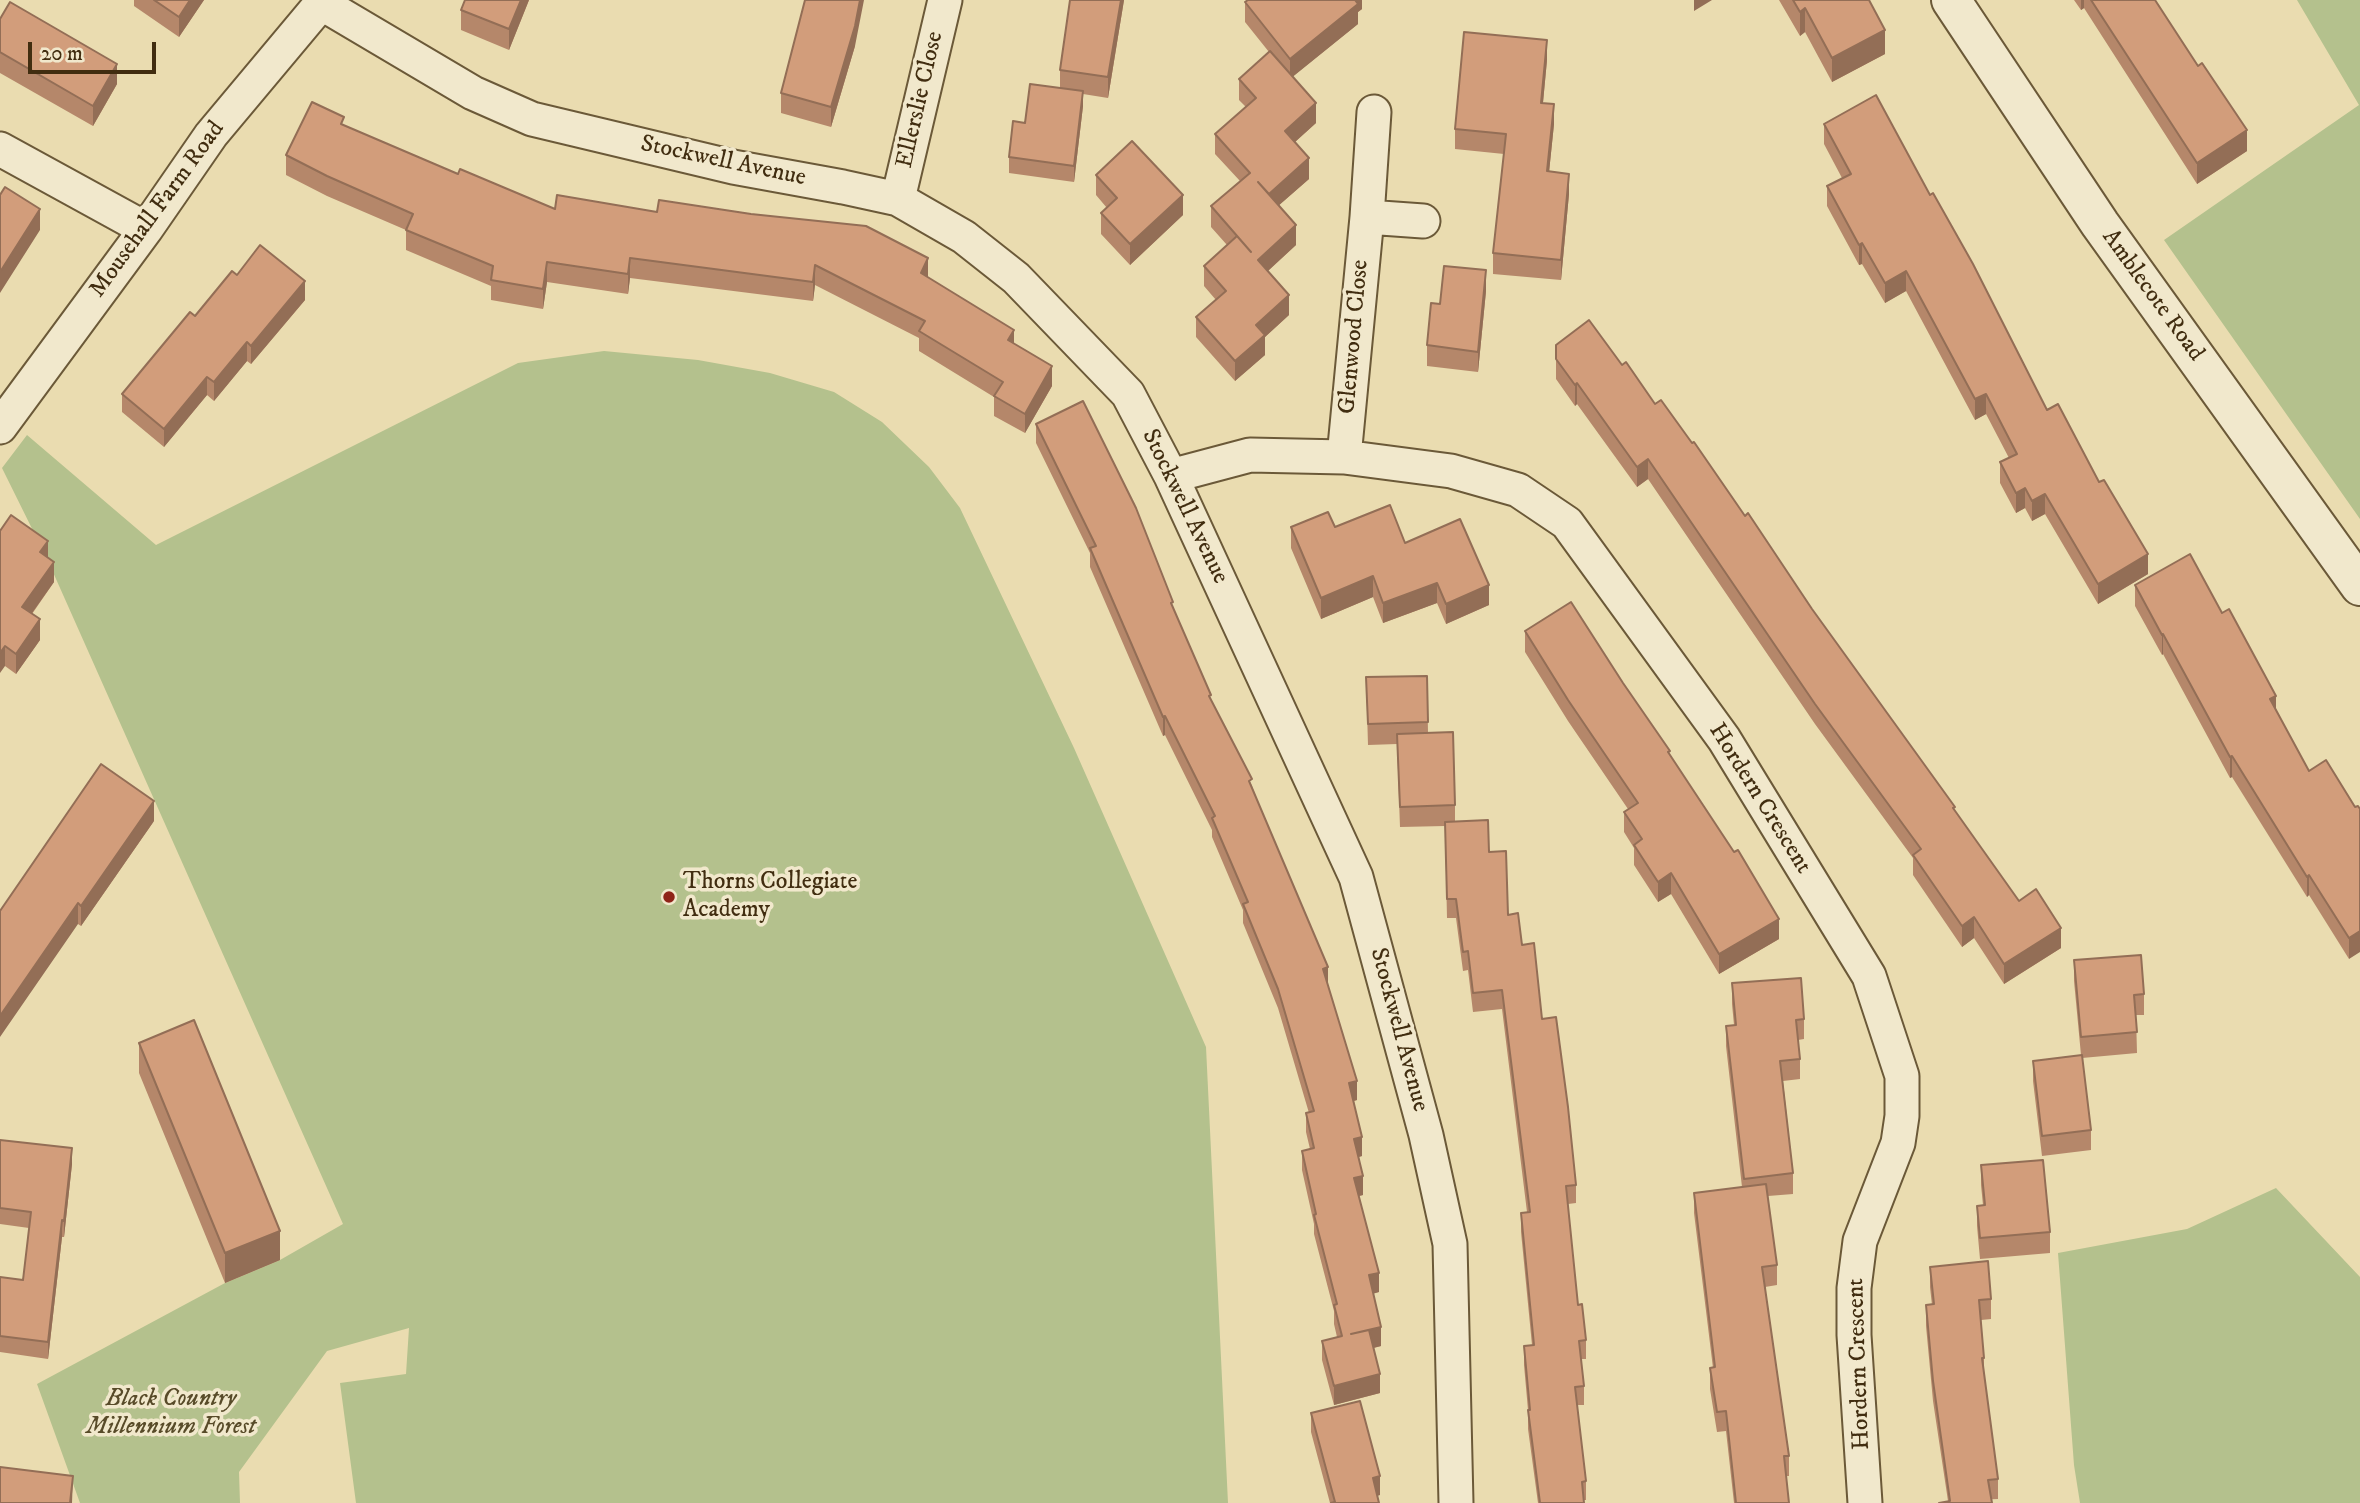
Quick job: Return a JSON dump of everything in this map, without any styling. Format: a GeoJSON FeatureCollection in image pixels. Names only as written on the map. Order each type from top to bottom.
{"type":"FeatureCollection","features":[{"type":"Feature","properties":{"kind":"street","name":"Ellerslie Close"},"geometry":{"type":"LineString","coordinates":[[898,200],[945,0]]}},
{"type":"Feature","properties":{"kind":"street","name":"Amblecote Road"},"geometry":{"type":"LineString","coordinates":[[1951,0],[2100,224],[2360,586]]}},
{"type":"Feature","properties":{"kind":"street","name":"Stockwell Avenue"},"geometry":{"type":"LineString","coordinates":[[322,2],[473,93],[532,119],[733,167],[898,200],[964,237],[1016,278],[1128,394],[1171,476],[1356,877],[1426,1135],[1450,1244],[1456,1503]]}},
{"type":"Feature","properties":{"kind":"street","name":"Mousehall Farm Road"},"geometry":{"type":"LineString","coordinates":[[0,427],[146,229],[211,135],[322,2]]}},
{"type":"Feature","properties":{"kind":"street","name":"Glenwood Close"},"geometry":{"type":"LineString","coordinates":[[1344,457],[1367,218],[1374,112]]}},
{"type":"Feature","properties":{"kind":"street"},"geometry":{"type":"LineString","coordinates":[[0,149],[146,229]]}},
{"type":"Feature","properties":{"kind":"street"},"geometry":{"type":"LineString","coordinates":[[1367,218],[1423,221]]}},
{"type":"Feature","properties":{"kind":"street","name":"Hordern Crescent"},"geometry":{"type":"LineString","coordinates":[[1171,476],[1250,455],[1344,457],[1451,471],[1518,490],[1566,523],[1724,739],[1868,976],[1902,1076],[1902,1116],[1898,1143],[1860,1241],[1854,1288],[1854,1335],[1865,1503]]}},
{"type":"Feature","properties":{"kind":"green space"},"geometry":{"type":"Polygon","coordinates":[[[2297,0],[2360,0],[2360,519],[2164,240],[2359,105],[2297,0]]]}},
{"type":"Feature","properties":{"kind":"green space","name":"Thorns Collegiate Academy"},"geometry":{"type":"Polygon","coordinates":[[[604,351],[698,360],[770,373],[834,392],[882,422],[929,467],[960,508],[1074,748],[1206,1047],[1228,1503],[356,1503],[340,1383],[406,1374],[409,1328],[327,1351],[239,1472],[240,1503],[80,1503],[37,1384],[225,1283],[280,1260],[343,1224],[48,561],[2,468],[27,435],[156,545],[518,363],[604,351]]]}},
{"type":"Feature","properties":{"kind":"green space"},"geometry":{"type":"Polygon","coordinates":[[[2276,1188],[2360,1277],[2360,1503],[2080,1503],[2074,1465],[2058,1253],[2187,1229],[2276,1188]]]}},
{"type":"Feature","properties":{"kind":"building"},"geometry":{"type":"Polygon","coordinates":[[[154,0],[190,0],[179,17],[154,0]]]}},
{"type":"Feature","properties":{"kind":"building"},"geometry":{"type":"Polygon","coordinates":[[[465,0],[521,0],[509,29],[461,10],[465,0]]]}},
{"type":"Feature","properties":{"kind":"building"},"geometry":{"type":"Polygon","coordinates":[[[805,0],[860,0],[831,107],[781,93],[805,0]]]}},
{"type":"Feature","properties":{"kind":"building"},"geometry":{"type":"Polygon","coordinates":[[[1070,0],[1121,0],[1108,77],[1060,70],[1070,0]]]}},
{"type":"Feature","properties":{"kind":"building"},"geometry":{"type":"Polygon","coordinates":[[[1355,0],[1358,4],[1290,59],[1245,2],[1355,0]]]}},
{"type":"Feature","properties":{"kind":"building"},"geometry":{"type":"Polygon","coordinates":[[[1793,0],[1869,0],[1885,30],[1832,58],[1805,8],[1800,12],[1793,0]]]}},
{"type":"Feature","properties":{"kind":"building"},"geometry":{"type":"Polygon","coordinates":[[[2091,0],[2155,0],[2198,66],[2202,63],[2247,130],[2197,163],[2091,0]]]}},
{"type":"Feature","properties":{"kind":"building"},"geometry":{"type":"Polygon","coordinates":[[[10,2],[117,64],[93,106],[0,52],[0,19],[10,2]]]}},
{"type":"Feature","properties":{"kind":"building"},"geometry":{"type":"Polygon","coordinates":[[[1464,32],[1547,40],[1541,103],[1554,104],[1547,171],[1569,174],[1561,260],[1493,253],[1506,134],[1455,129],[1464,32]]]}},
{"type":"Feature","properties":{"kind":"building"},"geometry":{"type":"Polygon","coordinates":[[[1270,51],[1316,103],[1285,131],[1309,158],[1269,194],[1258,182],[1296,225],[1258,260],[1289,295],[1256,325],[1265,335],[1235,361],[1196,317],[1226,291],[1204,266],[1237,236],[1251,252],[1211,206],[1250,173],[1215,134],[1256,98],[1239,79],[1270,51]]]}},
{"type":"Feature","properties":{"kind":"building"},"geometry":{"type":"Polygon","coordinates":[[[1030,84],[1083,91],[1074,166],[1009,157],[1013,121],[1025,123],[1030,84]]]}},
{"type":"Feature","properties":{"kind":"building"},"geometry":{"type":"Polygon","coordinates":[[[1876,95],[1930,195],[1933,193],[1973,264],[2047,410],[2058,404],[2099,482],[2104,480],[2148,554],[2098,584],[2045,494],[2032,501],[2025,488],[2016,493],[2000,462],[2017,454],[1986,394],[1975,399],[1906,271],[1885,283],[1862,243],[1859,245],[1827,186],[1851,174],[1824,124],[1876,95]]]}},
{"type":"Feature","properties":{"kind":"building"},"geometry":{"type":"Polygon","coordinates":[[[312,102],[344,117],[341,124],[458,174],[460,169],[555,209],[557,195],[657,212],[659,200],[751,214],[866,226],[928,258],[921,273],[1014,330],[1008,340],[1052,366],[1025,414],[994,396],[1003,382],[919,331],[925,321],[815,265],[813,282],[630,258],[628,274],[547,262],[543,289],[491,280],[493,266],[406,230],[413,214],[286,155],[312,102]]]}},
{"type":"Feature","properties":{"kind":"building"},"geometry":{"type":"Polygon","coordinates":[[[1132,141],[1183,195],[1130,244],[1101,213],[1117,198],[1096,175],[1132,141]]]}},
{"type":"Feature","properties":{"kind":"building"},"geometry":{"type":"Polygon","coordinates":[[[5,187],[40,209],[0,272],[0,195],[5,187]]]}},
{"type":"Feature","properties":{"kind":"building"},"geometry":{"type":"Polygon","coordinates":[[[260,245],[305,281],[251,346],[247,342],[214,382],[207,377],[164,429],[122,394],[190,312],[195,316],[232,271],[237,275],[260,245]]]}},
{"type":"Feature","properties":{"kind":"building"},"geometry":{"type":"Polygon","coordinates":[[[1444,266],[1486,270],[1478,352],[1427,345],[1431,303],[1440,304],[1444,266]]]}},
{"type":"Feature","properties":{"kind":"building"},"geometry":{"type":"Polygon","coordinates":[[[1589,320],[1622,365],[1626,362],[1655,404],[1661,400],[1745,516],[1748,513],[1812,609],[1955,807],[1953,808],[2019,901],[2036,889],[2061,928],[2004,964],[1974,917],[1962,926],[1913,855],[1921,849],[1815,704],[1648,459],[1637,467],[1577,383],[1575,385],[1556,359],[1556,345],[1589,320]]]}},
{"type":"Feature","properties":{"kind":"building"},"geometry":{"type":"Polygon","coordinates":[[[1083,401],[1136,508],[1173,602],[1171,603],[1211,695],[1209,696],[1252,779],[1249,781],[1328,967],[1323,969],[1357,1081],[1349,1083],[1362,1137],[1354,1139],[1363,1176],[1354,1178],[1379,1273],[1369,1275],[1381,1327],[1351,1334],[1369,1330],[1380,1374],[1334,1386],[1322,1341],[1342,1336],[1302,1151],[1314,1148],[1306,1113],[1314,1111],[1278,989],[1243,904],[1248,902],[1212,818],[1215,816],[1165,716],[1163,717],[1090,548],[1096,546],[1036,424],[1083,401]]]}},
{"type":"Feature","properties":{"kind":"building"},"geometry":{"type":"Polygon","coordinates":[[[1390,505],[1405,543],[1460,519],[1489,585],[1446,604],[1437,583],[1383,603],[1373,576],[1321,598],[1291,527],[1328,512],[1335,527],[1390,505]]]}},
{"type":"Feature","properties":{"kind":"building"},"geometry":{"type":"Polygon","coordinates":[[[11,515],[48,541],[40,552],[54,562],[22,607],[40,619],[16,654],[5,646],[0,653],[0,531],[11,515]]]}},
{"type":"Feature","properties":{"kind":"building"},"geometry":{"type":"Polygon","coordinates":[[[2190,554],[2222,613],[2229,609],[2276,696],[2270,699],[2309,771],[2326,760],[2355,807],[2360,809],[2360,931],[2349,938],[2309,875],[2307,877],[2232,756],[2230,757],[2135,585],[2190,554]]]}},
{"type":"Feature","properties":{"kind":"building"},"geometry":{"type":"Polygon","coordinates":[[[1571,602],[1734,852],[1738,850],[1779,919],[1719,954],[1671,873],[1658,882],[1634,845],[1642,839],[1624,812],[1638,803],[1525,631],[1571,602]]]}},
{"type":"Feature","properties":{"kind":"building"},"geometry":{"type":"Polygon","coordinates":[[[1427,676],[1428,722],[1368,724],[1366,677],[1427,676]]]}},
{"type":"Feature","properties":{"kind":"building"},"geometry":{"type":"Polygon","coordinates":[[[1453,732],[1455,805],[1400,807],[1397,734],[1453,732]]]}},
{"type":"Feature","properties":{"kind":"building"},"geometry":{"type":"Polygon","coordinates":[[[101,764],[154,801],[81,906],[78,903],[0,1016],[0,911],[101,764]]]}},
{"type":"Feature","properties":{"kind":"building"},"geometry":{"type":"Polygon","coordinates":[[[1488,820],[1489,852],[1506,851],[1508,915],[1518,913],[1522,945],[1534,943],[1542,1019],[1556,1017],[1576,1185],[1566,1186],[1578,1305],[1582,1304],[1586,1340],[1579,1341],[1584,1386],[1575,1387],[1586,1481],[1582,1482],[1584,1503],[1540,1503],[1528,1410],[1524,1346],[1534,1345],[1521,1213],[1530,1212],[1502,990],[1473,993],[1468,951],[1463,952],[1456,899],[1447,899],[1445,822],[1488,820]]]}},
{"type":"Feature","properties":{"kind":"building"},"geometry":{"type":"Polygon","coordinates":[[[2141,955],[2144,994],[2134,995],[2137,1032],[2081,1037],[2074,960],[2141,955]]]}},
{"type":"Feature","properties":{"kind":"building"},"geometry":{"type":"Polygon","coordinates":[[[1801,978],[1804,1019],[1796,1020],[1800,1059],[1780,1061],[1793,1173],[1744,1179],[1726,1026],[1736,1025],[1732,983],[1801,978]]]}},
{"type":"Feature","properties":{"kind":"building"},"geometry":{"type":"Polygon","coordinates":[[[194,1020],[280,1231],[225,1253],[139,1043],[194,1020]]]}},
{"type":"Feature","properties":{"kind":"building"},"geometry":{"type":"Polygon","coordinates":[[[2082,1055],[2091,1130],[2042,1136],[2033,1061],[2082,1055]]]}},
{"type":"Feature","properties":{"kind":"building"},"geometry":{"type":"Polygon","coordinates":[[[0,1140],[72,1148],[48,1342],[0,1336],[0,1277],[23,1280],[31,1212],[0,1208],[0,1140]]]}},
{"type":"Feature","properties":{"kind":"building"},"geometry":{"type":"Polygon","coordinates":[[[2043,1160],[2050,1232],[1980,1238],[1977,1206],[1985,1205],[1981,1165],[2043,1160]]]}},
{"type":"Feature","properties":{"kind":"building"},"geometry":{"type":"Polygon","coordinates":[[[1766,1184],[1777,1265],[1762,1267],[1789,1456],[1784,1456],[1789,1503],[1736,1503],[1726,1411],[1717,1412],[1710,1368],[1715,1367],[1694,1193],[1766,1184]]]}},
{"type":"Feature","properties":{"kind":"building"},"geometry":{"type":"Polygon","coordinates":[[[1988,1261],[1991,1299],[1979,1300],[1982,1358],[1998,1479],[1988,1480],[1992,1503],[1939,1503],[1950,1501],[1933,1381],[1926,1305],[1934,1304],[1930,1267],[1988,1261]]]}},
{"type":"Feature","properties":{"kind":"building"},"geometry":{"type":"Polygon","coordinates":[[[1360,1401],[1380,1476],[1373,1478],[1379,1503],[1331,1503],[1335,1502],[1311,1413],[1360,1401]]]}},
{"type":"Feature","properties":{"kind":"building"},"geometry":{"type":"Polygon","coordinates":[[[0,1467],[73,1476],[70,1503],[0,1503],[0,1467]]]}},
{"type":"Feature","properties":{"kind":"place","name":"Thorns Collegiate Academy"},"geometry":{"type":"Point","coordinates":[669,897]}},
{"type":"Feature","properties":{"kind":"park label","name":"Black Country Millennium Forest"},"geometry":{"type":"Point","coordinates":[171,1414]}}]}
